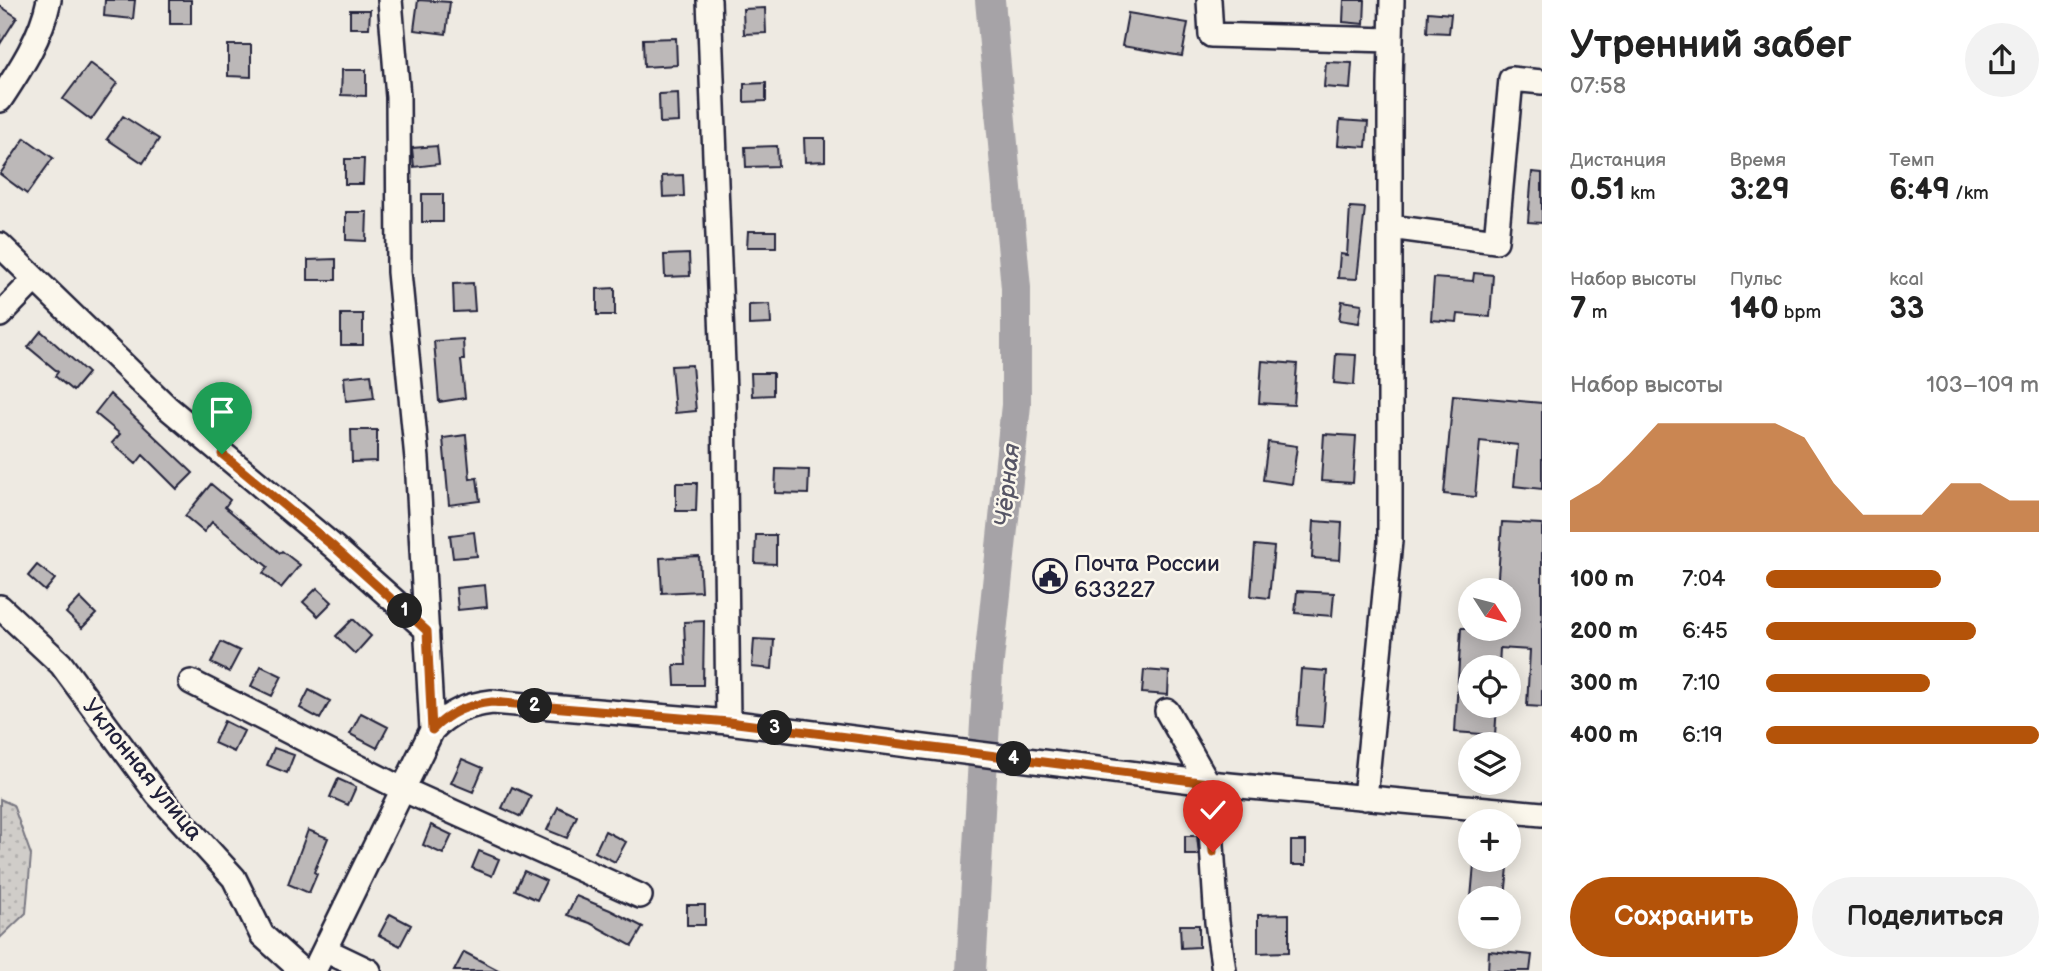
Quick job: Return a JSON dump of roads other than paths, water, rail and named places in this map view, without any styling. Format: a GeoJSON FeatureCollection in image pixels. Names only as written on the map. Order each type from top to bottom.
{"type":"FeatureCollection","features":[{"type":"Feature","properties":{"kind":"street"},"geometry":{"type":"LineString","coordinates":[[0,100],[29,55],[46,15],[49,0]]}},
{"type":"Feature","properties":{"kind":"street"},"geometry":{"type":"LineString","coordinates":[[390,0],[398,97],[399,272],[417,459],[432,730]]}},
{"type":"Feature","properties":{"kind":"street"},"geometry":{"type":"LineString","coordinates":[[709,0],[724,392],[729,722]]}},
{"type":"Feature","properties":{"kind":"street"},"geometry":{"type":"LineString","coordinates":[[1209,0],[1211,34],[1391,40]]}},
{"type":"Feature","properties":{"kind":"street"},"geometry":{"type":"LineString","coordinates":[[1365,798],[1390,541],[1392,0]]}},
{"type":"Feature","properties":{"kind":"street"},"geometry":{"type":"LineString","coordinates":[[1390,227],[1496,241],[1511,79],[1542,82]]}},
{"type":"Feature","properties":{"kind":"street"},"geometry":{"type":"LineString","coordinates":[[0,245],[167,407],[334,547],[427,631]]}},
{"type":"Feature","properties":{"kind":"street"},"geometry":{"type":"LineString","coordinates":[[0,315],[35,279]]}},
{"type":"Feature","properties":{"kind":"street","name":"Уклонная улица"},"geometry":{"type":"LineString","coordinates":[[0,607],[61,664],[157,794],[234,878],[262,934],[302,971]]}},
{"type":"Feature","properties":{"kind":"street"},"geometry":{"type":"LineString","coordinates":[[191,682],[402,789],[640,896]]}},
{"type":"Feature","properties":{"kind":"street"},"geometry":{"type":"LineString","coordinates":[[314,971],[432,730],[459,709],[492,702],[729,722],[1208,783],[1542,814]]}},
{"type":"Feature","properties":{"kind":"street"},"geometry":{"type":"LineString","coordinates":[[1167,711],[1208,783],[1217,922],[1224,971]]}},
{"type":"Feature","properties":{"kind":"street"},"geometry":{"type":"LineString","coordinates":[[325,950],[369,971]]}},
{"type":"Feature","properties":{"kind":"waterway","name":"Чёрная"},"geometry":{"type":"LineString","coordinates":[[971,971],[988,670],[1016,405],[1016,288],[990,0]]}},
{"type":"Feature","properties":{"kind":"place","name":"Почта России 633227"},"geometry":{"type":"Point","coordinates":[1050,576]}}]}
